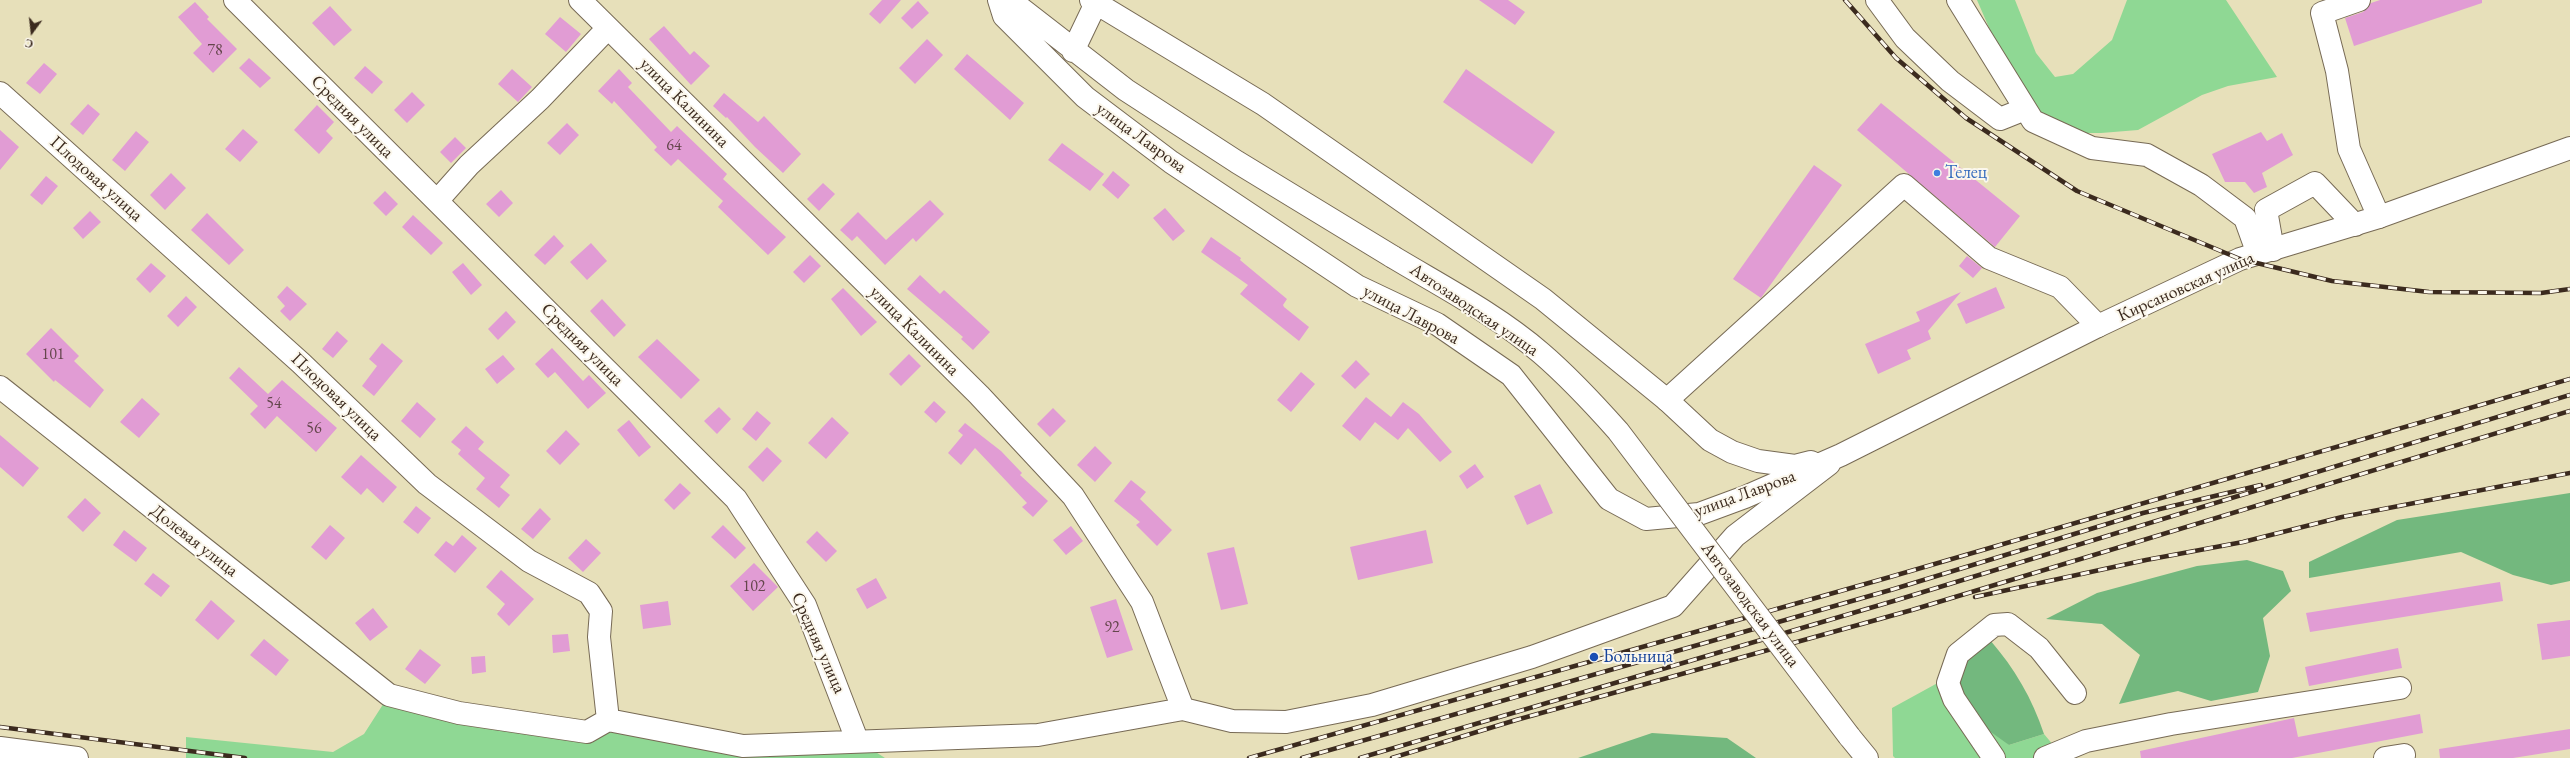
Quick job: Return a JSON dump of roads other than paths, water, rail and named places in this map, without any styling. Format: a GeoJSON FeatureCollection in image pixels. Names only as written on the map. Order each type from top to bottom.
{"type":"FeatureCollection","features":[{"type":"Feature","properties":{"kind":"street","name":"Средняя улица"},"geometry":{"type":"LineString","coordinates":[[235,0],[736,500],[805,604],[857,740]]}},
{"type":"Feature","properties":{"kind":"street","name":"улица Калинина"},"geometry":{"type":"LineString","coordinates":[[580,0],[979,395],[1073,496],[1142,602],[1183,709]]}},
{"type":"Feature","properties":{"kind":"street","name":"улица Лаврова"},"geometry":{"type":"LineString","coordinates":[[999,0],[1004,16],[1085,97],[1171,162],[1357,286],[1437,324],[1511,375],[1609,499],[1640,516],[1646,519],[1699,514],[1745,497],[1841,455]]}},
{"type":"Feature","properties":{"kind":"street","name":"улица Лаврова"},"geometry":{"type":"LineString","coordinates":[[1010,0],[1073,51],[1126,90],[1217,149],[1393,257]]}},
{"type":"Feature","properties":{"kind":"street"},"geometry":{"type":"LineString","coordinates":[[1877,0],[1905,38],[1954,85],[2000,119],[2025,109]]}},
{"type":"Feature","properties":{"kind":"street"},"geometry":{"type":"LineString","coordinates":[[1958,0],[2033,121],[2092,148],[2147,155],[2201,185],[2245,218],[2266,252]]}},
{"type":"Feature","properties":{"kind":"street"},"geometry":{"type":"LineString","coordinates":[[2359,0],[2322,13],[2336,71],[2349,149],[2378,217]]}},
{"type":"Feature","properties":{"kind":"street"},"geometry":{"type":"LineString","coordinates":[[1073,51],[1094,1],[1263,104],[1517,280],[1543,299],[1667,400],[1710,440],[1739,454],[1758,461],[1795,466],[1841,455]]}},
{"type":"Feature","properties":{"kind":"street"},"geometry":{"type":"LineString","coordinates":[[437,201],[469,165],[540,99],[608,28]]}},
{"type":"Feature","properties":{"kind":"street","name":"Плодовая улица"},"geometry":{"type":"LineString","coordinates":[[0,94],[301,363],[427,484],[529,561],[589,592],[601,611],[599,637],[608,720]]}},
{"type":"Feature","properties":{"kind":"street","name":"Кирсановская улица"},"geometry":{"type":"LineString","coordinates":[[1841,455],[2098,326],[2240,260],[2355,225],[2570,148]]}},
{"type":"Feature","properties":{"kind":"street"},"geometry":{"type":"LineString","coordinates":[[2266,252],[2266,210],[2315,183],[2355,225]]}},
{"type":"Feature","properties":{"kind":"street"},"geometry":{"type":"LineString","coordinates":[[1667,400],[1904,185],[1989,258],[2060,287],[2098,326]]}},
{"type":"Feature","properties":{"kind":"street","name":"Автозаводская улица"},"geometry":{"type":"LineString","coordinates":[[1393,257],[1490,316],[1540,353],[1583,393],[1618,431],[1867,758]]}},
{"type":"Feature","properties":{"kind":"street","name":"Долевая улица"},"geometry":{"type":"LineString","coordinates":[[0,387],[388,695],[459,713],[587,732],[608,720]]}},
{"type":"Feature","properties":{"kind":"street"},"geometry":{"type":"LineString","coordinates":[[608,720],[743,746],[857,740],[1038,735],[1183,709],[1232,721],[1286,722],[1372,705],[1532,657],[1673,606],[1735,536],[1841,455]]}},
{"type":"Feature","properties":{"kind":"street"},"geometry":{"type":"LineString","coordinates":[[1994,758],[1954,699],[1948,683],[1958,654],[1994,626],[2008,624],[2039,648],[2075,694]]}},
{"type":"Feature","properties":{"kind":"street"},"geometry":{"type":"LineString","coordinates":[[2045,758],[2086,741],[2164,726],[2400,688]]}},
{"type":"Feature","properties":{"kind":"street"},"geometry":{"type":"LineString","coordinates":[[0,748],[77,758]]}},
{"type":"Feature","properties":{"kind":"railway"},"geometry":{"type":"LineString","coordinates":[[1845,0],[1896,58],[1966,118],[2077,191],[2240,259],[2332,281],[2429,292],[2541,293],[2570,289]]}},
{"type":"Feature","properties":{"kind":"railway"},"geometry":{"type":"LineString","coordinates":[[1249,758],[1890,577],[2570,379]]}},
{"type":"Feature","properties":{"kind":"railway"},"geometry":{"type":"LineString","coordinates":[[1360,758],[1897,600],[2570,395]]}},
{"type":"Feature","properties":{"kind":"railway"},"geometry":{"type":"LineString","coordinates":[[1392,758],[1516,720],[1912,610],[2570,411]]}},
{"type":"Feature","properties":{"kind":"railway"},"geometry":{"type":"LineString","coordinates":[[1975,597],[2146,560],[2243,542],[2342,517],[2570,473]]}},
{"type":"Feature","properties":{"kind":"railway"},"geometry":{"type":"LineString","coordinates":[[1302,758],[1894,589],[2143,513],[2261,485]]}},
{"type":"Feature","properties":{"kind":"railway"},"geometry":{"type":"LineString","coordinates":[[0,727],[245,758]]}},
{"type":"Feature","properties":{"kind":"place","name":"Телец"},"geometry":{"type":"Point","coordinates":[1937,173]}},
{"type":"Feature","properties":{"kind":"place","name":"Больница"},"geometry":{"type":"Point","coordinates":[1594,657]}}]}
